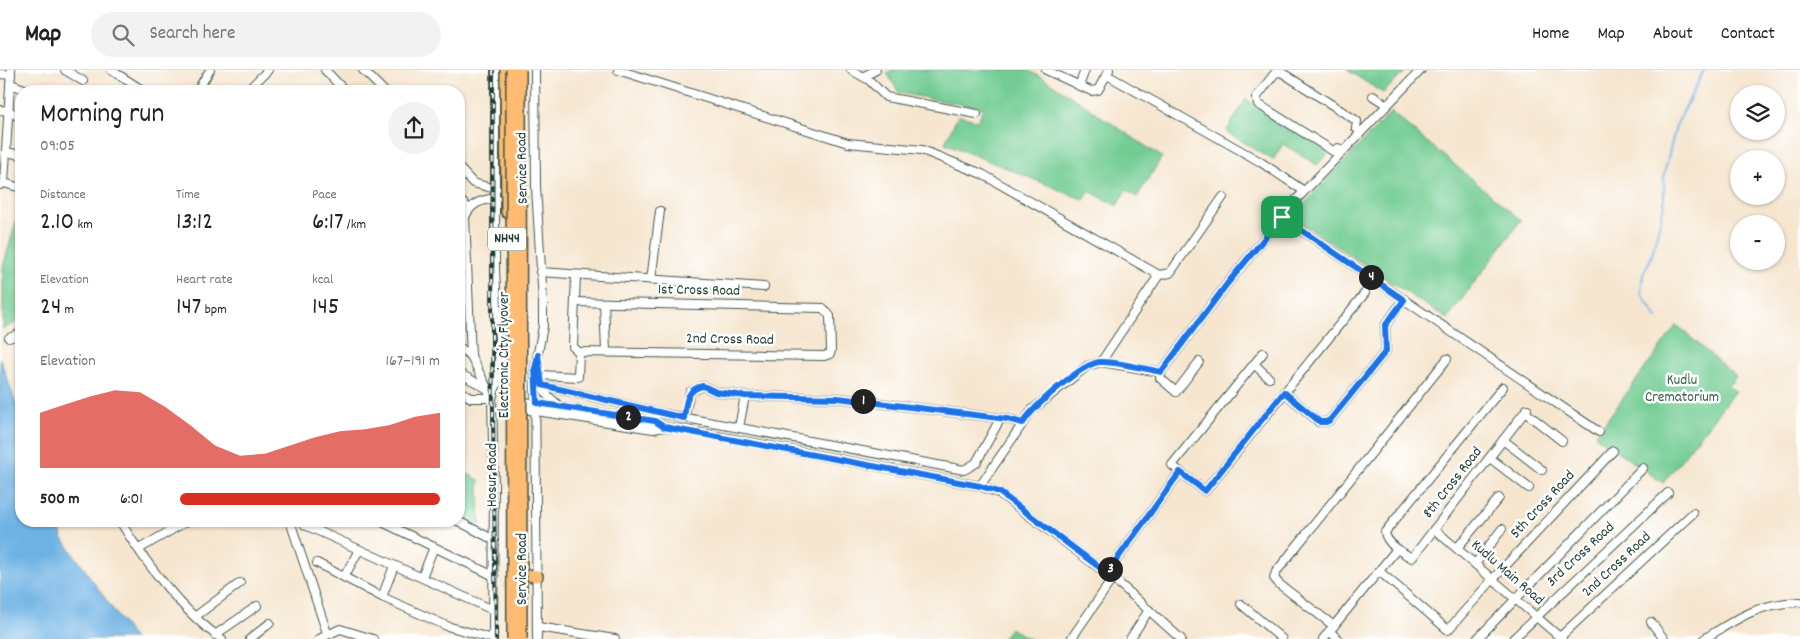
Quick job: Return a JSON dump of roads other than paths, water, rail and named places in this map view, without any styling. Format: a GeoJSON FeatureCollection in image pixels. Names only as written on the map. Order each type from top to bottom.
{"type":"FeatureCollection","features":[{"type":"Feature","properties":{"kind":"highway","name":"Hosur Road"},"geometry":{"type":"LineString","coordinates":[[506,70],[501,170],[508,404],[508,639]]}},
{"type":"Feature","properties":{"kind":"highway","name":"Electronic City Flyover"},"geometry":{"type":"LineString","coordinates":[[512,70],[513,639]]}},
{"type":"Feature","properties":{"kind":"highway","name":"Electronic City Flyover"},"geometry":{"type":"LineString","coordinates":[[520,70],[521,639]]}},
{"type":"Feature","properties":{"kind":"highway","name":"NH44"},"geometry":{"type":"LineString","coordinates":[[524,70],[531,405],[525,575],[525,639]]}},
{"type":"Feature","properties":{"kind":"highway"},"geometry":{"type":"LineString","coordinates":[[525,575],[537,576]]}},
{"type":"Feature","properties":{"kind":"street"},"geometry":{"type":"LineString","coordinates":[[65,70],[83,81]]}},
{"type":"Feature","properties":{"kind":"street"},"geometry":{"type":"LineString","coordinates":[[111,70],[135,85]]}},
{"type":"Feature","properties":{"kind":"street"},"geometry":{"type":"LineString","coordinates":[[201,85],[210,70]]}},
{"type":"Feature","properties":{"kind":"street"},"geometry":{"type":"LineString","coordinates":[[253,85],[268,70]]}},
{"type":"Feature","properties":{"kind":"street"},"geometry":{"type":"LineString","coordinates":[[325,70],[339,85]]}},
{"type":"Feature","properties":{"kind":"street"},"geometry":{"type":"LineString","coordinates":[[363,70],[378,85]]}},
{"type":"Feature","properties":{"kind":"street","name":"Hosur Road"},"geometry":{"type":"LineString","coordinates":[[492,398],[499,377],[495,270],[496,190],[501,170],[495,70]]}},
{"type":"Feature","properties":{"kind":"street","name":"Service Road"},"geometry":{"type":"LineString","coordinates":[[535,70],[543,326],[531,405],[537,576],[537,639]]}},
{"type":"Feature","properties":{"kind":"street"},"geometry":{"type":"LineString","coordinates":[[618,70],[848,143],[922,150],[982,174],[1159,275],[1170,273],[1223,197]]}},
{"type":"Feature","properties":{"kind":"street"},"geometry":{"type":"LineString","coordinates":[[851,70],[864,76],[886,98],[977,114]]}},
{"type":"Feature","properties":{"kind":"street"},"geometry":{"type":"LineString","coordinates":[[864,76],[876,70]]}},
{"type":"Feature","properties":{"kind":"street"},"geometry":{"type":"LineString","coordinates":[[1046,70],[1091,91],[1098,90],[1108,73],[1259,161],[1304,191]]}},
{"type":"Feature","properties":{"kind":"street"},"geometry":{"type":"LineString","coordinates":[[1079,86],[1085,70]]}},
{"type":"Feature","properties":{"kind":"street"},"geometry":{"type":"LineString","coordinates":[[1199,362],[1176,392],[1160,378],[1161,372],[1227,284],[1304,191],[1422,70]]}},
{"type":"Feature","properties":{"kind":"street"},"geometry":{"type":"LineString","coordinates":[[1343,151],[1338,148],[1333,151],[1258,104],[1256,98],[1274,73],[1281,72],[1357,121],[1356,128],[1362,132]]}},
{"type":"Feature","properties":{"kind":"street"},"geometry":{"type":"LineString","coordinates":[[0,74],[11,76],[22,85]]}},
{"type":"Feature","properties":{"kind":"street"},"geometry":{"type":"LineString","coordinates":[[11,76],[2,184],[15,187]]}},
{"type":"Feature","properties":{"kind":"street"},"geometry":{"type":"LineString","coordinates":[[1373,96],[1387,105]]}},
{"type":"Feature","properties":{"kind":"street"},"geometry":{"type":"LineString","coordinates":[[0,110],[9,111],[15,114]]}},
{"type":"Feature","properties":{"kind":"street"},"geometry":{"type":"LineString","coordinates":[[6,152],[15,154]]}},
{"type":"Feature","properties":{"kind":"street"},"geometry":{"type":"LineString","coordinates":[[465,174],[473,182],[496,190]]}},
{"type":"Feature","properties":{"kind":"street"},"geometry":{"type":"LineString","coordinates":[[467,212],[481,200],[496,198]]}},
{"type":"Feature","properties":{"kind":"street"},"geometry":{"type":"LineString","coordinates":[[317,563],[447,626],[493,639],[492,398],[471,356],[467,212],[465,209]]}},
{"type":"Feature","properties":{"kind":"street"},"geometry":{"type":"LineString","coordinates":[[651,280],[660,211]]}},
{"type":"Feature","properties":{"kind":"street"},"geometry":{"type":"LineString","coordinates":[[1282,217],[1599,432]]}},
{"type":"Feature","properties":{"kind":"street"},"geometry":{"type":"LineString","coordinates":[[540,272],[764,287]]}},
{"type":"Feature","properties":{"kind":"street"},"geometry":{"type":"LineString","coordinates":[[539,375],[578,377],[579,352],[573,347],[576,274]]}},
{"type":"Feature","properties":{"kind":"street"},"geometry":{"type":"LineString","coordinates":[[1100,362],[1159,275]]}},
{"type":"Feature","properties":{"kind":"street"},"geometry":{"type":"LineString","coordinates":[[1263,353],[1172,465],[1205,491],[1365,292]]}},
{"type":"Feature","properties":{"kind":"street"},"geometry":{"type":"LineString","coordinates":[[1284,392],[1320,422],[1330,420],[1386,351],[1385,326],[1404,300]]}},
{"type":"Feature","properties":{"kind":"street","name":"1st Cross Road"},"geometry":{"type":"LineString","coordinates":[[576,302],[823,308]]}},
{"type":"Feature","properties":{"kind":"street"},"geometry":{"type":"LineString","coordinates":[[604,303],[606,351]]}},
{"type":"Feature","properties":{"kind":"street","name":"2nd Cross Road"},"geometry":{"type":"LineString","coordinates":[[579,352],[824,356],[830,354],[830,316],[823,308]]}},
{"type":"Feature","properties":{"kind":"street"},"geometry":{"type":"LineString","coordinates":[[10,338],[15,336]]}},
{"type":"Feature","properties":{"kind":"street"},"geometry":{"type":"LineString","coordinates":[[465,352],[471,356]]}},
{"type":"Feature","properties":{"kind":"street"},"geometry":{"type":"LineString","coordinates":[[538,355],[539,375],[542,385],[548,396],[560,406]]}},
{"type":"Feature","properties":{"kind":"street"},"geometry":{"type":"LineString","coordinates":[[1338,639],[1332,628],[1279,584],[1274,578],[1276,572],[1447,359]]}},
{"type":"Feature","properties":{"kind":"street"},"geometry":{"type":"LineString","coordinates":[[980,486],[1032,410],[1085,367],[1100,362],[1161,372]]}},
{"type":"Feature","properties":{"kind":"street"},"geometry":{"type":"LineString","coordinates":[[1254,364],[1269,378]]}},
{"type":"Feature","properties":{"kind":"street"},"geometry":{"type":"LineString","coordinates":[[465,376],[486,388]]}},
{"type":"Feature","properties":{"kind":"street"},"geometry":{"type":"LineString","coordinates":[[542,385],[684,418],[964,470],[976,463],[1000,419]]}},
{"type":"Feature","properties":{"kind":"street"},"geometry":{"type":"LineString","coordinates":[[684,418],[688,396],[696,388],[703,386],[716,392],[745,396],[838,398],[1023,423]]}},
{"type":"Feature","properties":{"kind":"street"},"geometry":{"type":"LineString","coordinates":[[1323,639],[1397,549],[1385,536],[1385,532],[1503,387]]}},
{"type":"Feature","properties":{"kind":"street"},"geometry":{"type":"LineString","coordinates":[[465,394],[471,398],[492,398]]}},
{"type":"Feature","properties":{"kind":"street"},"geometry":{"type":"LineString","coordinates":[[739,427],[745,396]]}},
{"type":"Feature","properties":{"kind":"street"},"geometry":{"type":"LineString","coordinates":[[508,404],[560,406],[655,421],[667,427],[980,486],[999,492],[1110,576],[1181,639]]}},
{"type":"Feature","properties":{"kind":"street"},"geometry":{"type":"LineString","coordinates":[[531,405],[653,429],[667,427]]}},
{"type":"Feature","properties":{"kind":"street","name":"8th Cross Road"},"geometry":{"type":"LineString","coordinates":[[1397,549],[1412,558],[1526,411],[1562,441]]}},
{"type":"Feature","properties":{"kind":"street"},"geometry":{"type":"LineString","coordinates":[[667,427],[672,415]]}},
{"type":"Feature","properties":{"kind":"street"},"geometry":{"type":"LineString","coordinates":[[1503,440],[1542,470]]}},
{"type":"Feature","properties":{"kind":"street","name":"5th Cross Road"},"geometry":{"type":"LineString","coordinates":[[1379,571],[1448,630],[1613,450]]}},
{"type":"Feature","properties":{"kind":"street"},"geometry":{"type":"LineString","coordinates":[[1490,458],[1529,488]]}},
{"type":"Feature","properties":{"kind":"street"},"geometry":{"type":"LineString","coordinates":[[1477,639],[1643,468]]}},
{"type":"Feature","properties":{"kind":"street"},"geometry":{"type":"LineString","coordinates":[[1071,639],[1110,576],[1180,472]]}},
{"type":"Feature","properties":{"kind":"street","name":"3rd Cross Road"},"geometry":{"type":"LineString","coordinates":[[1513,639],[1668,493]]}},
{"type":"Feature","properties":{"kind":"street"},"geometry":{"type":"LineString","coordinates":[[1457,548],[1499,498]]}},
{"type":"Feature","properties":{"kind":"street","name":"2nd Cross Road"},"geometry":{"type":"LineString","coordinates":[[1561,638],[1693,513]]}},
{"type":"Feature","properties":{"kind":"street"},"geometry":{"type":"LineString","coordinates":[[465,525],[494,540]]}},
{"type":"Feature","properties":{"kind":"street"},"geometry":{"type":"LineString","coordinates":[[124,527],[177,598],[219,637],[257,606]]}},
{"type":"Feature","properties":{"kind":"street"},"geometry":{"type":"LineString","coordinates":[[139,549],[177,527]]}},
{"type":"Feature","properties":{"kind":"street"},"geometry":{"type":"LineString","coordinates":[[292,527],[327,634]]}},
{"type":"Feature","properties":{"kind":"street"},"geometry":{"type":"LineString","coordinates":[[309,527],[493,610]]}},
{"type":"Feature","properties":{"kind":"street"},"geometry":{"type":"LineString","coordinates":[[392,527],[494,576]]}},
{"type":"Feature","properties":{"kind":"street","name":"Kudlu Main Road"},"geometry":{"type":"LineString","coordinates":[[1434,529],[1561,638]]}},
{"type":"Feature","properties":{"kind":"street"},"geometry":{"type":"LineString","coordinates":[[1475,564],[1502,529]]}},
{"type":"Feature","properties":{"kind":"street"},"geometry":{"type":"LineString","coordinates":[[422,577],[434,547]]}},
{"type":"Feature","properties":{"kind":"street"},"geometry":{"type":"LineString","coordinates":[[344,577],[359,550]]}},
{"type":"Feature","properties":{"kind":"street"},"geometry":{"type":"LineString","coordinates":[[382,596],[394,566]]}},
{"type":"Feature","properties":{"kind":"street"},"geometry":{"type":"LineString","coordinates":[[196,616],[240,583]]}},
{"type":"Feature","properties":{"kind":"street"},"geometry":{"type":"LineString","coordinates":[[1704,639],[1760,607],[1772,603],[1800,602]]}},
{"type":"Feature","properties":{"kind":"street"},"geometry":{"type":"LineString","coordinates":[[1241,604],[1282,639]]}},
{"type":"Feature","properties":{"kind":"street"},"geometry":{"type":"LineString","coordinates":[[1130,639],[1149,610]]}},
{"type":"Feature","properties":{"kind":"street"},"geometry":{"type":"LineString","coordinates":[[1651,622],[1664,639]]}},
{"type":"Feature","properties":{"kind":"street"},"geometry":{"type":"LineString","coordinates":[[250,639],[270,623]]}},
{"type":"Feature","properties":{"kind":"street"},"geometry":{"type":"LineString","coordinates":[[538,626],[615,639]]}},
{"type":"Feature","properties":{"kind":"street"},"geometry":{"type":"LineString","coordinates":[[319,639],[340,629],[373,639]]}},
{"type":"Feature","properties":{"kind":"water"},"geometry":{"type":"Polygon","coordinates":[[[0,358],[15,402],[15,527],[59,527],[63,539],[134,639],[0,639],[0,358]]]}},
{"type":"Feature","properties":{"kind":"waterway"},"geometry":{"type":"LineString","coordinates":[[1657,318],[1641,293],[1643,274],[1651,258],[1664,205],[1664,174],[1676,126],[1704,70]]}},
{"type":"Feature","properties":{"kind":"railway"},"geometry":{"type":"LineString","coordinates":[[493,70],[492,338],[496,639]]}},
{"type":"Feature","properties":{"kind":"park label","name":"Kudlu Crematorium"},"geometry":{"type":"Point","coordinates":[1682,390]}}]}
